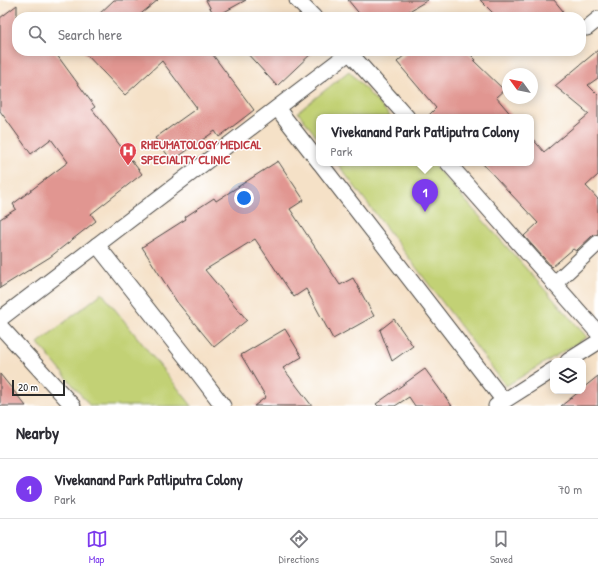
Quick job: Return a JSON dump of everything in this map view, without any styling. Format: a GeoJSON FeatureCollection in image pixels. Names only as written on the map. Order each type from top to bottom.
{"type":"FeatureCollection","features":[{"type":"Feature","properties":{"kind":"street"},"geometry":{"type":"LineString","coordinates":[[297,0],[309,12]]}},
{"type":"Feature","properties":{"kind":"street"},"geometry":{"type":"LineString","coordinates":[[0,319],[344,56]]}},
{"type":"Feature","properties":{"kind":"street"},"geometry":{"type":"LineString","coordinates":[[353,56],[404,114]]}},
{"type":"Feature","properties":{"kind":"street"},"geometry":{"type":"LineString","coordinates":[[277,108],[316,159]]}},
{"type":"Feature","properties":{"kind":"street"},"geometry":{"type":"LineString","coordinates":[[321,166],[500,403],[550,372]]}},
{"type":"Feature","properties":{"kind":"street"},"geometry":{"type":"LineString","coordinates":[[451,166],[598,333]]}},
{"type":"Feature","properties":{"kind":"street"},"geometry":{"type":"LineString","coordinates":[[554,284],[598,243]]}},
{"type":"Feature","properties":{"kind":"street"},"geometry":{"type":"LineString","coordinates":[[97,245],[195,368],[223,406]]}},
{"type":"Feature","properties":{"kind":"street"},"geometry":{"type":"LineString","coordinates":[[0,326],[73,406]]}},
{"type":"Feature","properties":{"kind":"street"},"geometry":{"type":"LineString","coordinates":[[573,358],[598,342]]}},
{"type":"Feature","properties":{"kind":"green space"},"geometry":{"type":"Polygon","coordinates":[[[349,71],[388,114],[316,114],[316,136],[298,112],[349,71]]]}},
{"type":"Feature","properties":{"kind":"green space"},"geometry":{"type":"Polygon","coordinates":[[[339,166],[435,166],[587,337],[506,386],[339,166]]]}},
{"type":"Feature","properties":{"kind":"green space"},"geometry":{"type":"Polygon","coordinates":[[[102,293],[192,406],[90,406],[38,343],[102,293]]]}},
{"type":"Feature","properties":{"kind":"building"},"geometry":{"type":"Polygon","coordinates":[[[114,0],[158,0],[143,12],[101,12],[114,0]]]}},
{"type":"Feature","properties":{"kind":"building"},"geometry":{"type":"Polygon","coordinates":[[[206,0],[246,0],[224,12],[212,12],[206,0]]]}},
{"type":"Feature","properties":{"kind":"building"},"geometry":{"type":"Polygon","coordinates":[[[348,0],[428,0],[408,12],[358,12],[348,0]]]}},
{"type":"Feature","properties":{"kind":"building"},"geometry":{"type":"Polygon","coordinates":[[[480,0],[554,0],[563,11],[562,12],[492,12],[480,0]]]}},
{"type":"Feature","properties":{"kind":"building"},"geometry":{"type":"Polygon","coordinates":[[[17,5],[17,12],[12,12],[12,56],[58,56],[95,107],[92,109],[142,174],[91,214],[96,221],[50,257],[0,288],[0,219],[16,209],[13,204],[68,162],[51,139],[31,154],[0,111],[0,18],[17,5]]]}},
{"type":"Feature","properties":{"kind":"building"},"geometry":{"type":"Polygon","coordinates":[[[598,50],[598,78],[588,85],[598,95],[598,175],[586,186],[598,199],[598,234],[592,236],[576,251],[573,249],[552,267],[524,236],[538,223],[485,166],[534,166],[534,140],[544,152],[589,114],[555,86],[598,50]]]}},
{"type":"Feature","properties":{"kind":"building"},"geometry":{"type":"Polygon","coordinates":[[[88,56],[214,56],[254,110],[219,137],[215,131],[172,161],[155,138],[197,108],[162,61],[125,95],[88,56]]]}},
{"type":"Feature","properties":{"kind":"building"},"geometry":{"type":"Polygon","coordinates":[[[250,56],[309,56],[277,86],[250,56]]]}},
{"type":"Feature","properties":{"kind":"building"},"geometry":{"type":"Polygon","coordinates":[[[404,56],[472,56],[476,60],[474,61],[502,88],[502,92],[496,97],[510,114],[430,114],[436,108],[397,62],[404,56]]]}},
{"type":"Feature","properties":{"kind":"building"},"geometry":{"type":"Polygon","coordinates":[[[278,161],[304,200],[290,209],[340,285],[353,278],[374,316],[333,339],[306,289],[294,297],[255,239],[205,270],[247,320],[214,347],[177,302],[142,247],[186,219],[185,217],[214,198],[216,201],[278,161]]]}},
{"type":"Feature","properties":{"kind":"building"},"geometry":{"type":"Polygon","coordinates":[[[394,319],[413,346],[392,361],[380,330],[394,319]]]}},
{"type":"Feature","properties":{"kind":"building"},"geometry":{"type":"Polygon","coordinates":[[[285,329],[302,357],[283,368],[312,406],[254,406],[266,397],[241,355],[285,329]]]}},
{"type":"Feature","properties":{"kind":"building"},"geometry":{"type":"Polygon","coordinates":[[[425,369],[452,406],[415,406],[409,397],[395,406],[378,406],[376,404],[425,369]]]}},
{"type":"Feature","properties":{"kind":"building"},"geometry":{"type":"Polygon","coordinates":[[[0,374],[26,406],[0,406],[0,374]]]}},
{"type":"Feature","properties":{"kind":"building"},"geometry":{"type":"Polygon","coordinates":[[[598,376],[598,406],[561,406],[576,394],[586,394],[586,386],[598,376]]]}},
{"type":"Feature","properties":{"kind":"place","name":"RHEUMATOLOGY MEDICAL SPECIALITY CLINIC"},"geometry":{"type":"Point","coordinates":[128,166]}},
{"type":"Feature","properties":{"kind":"place","name":"Vivekanand Park Patliputra Colony"},"geometry":{"type":"Point","coordinates":[425,212]}}]}
